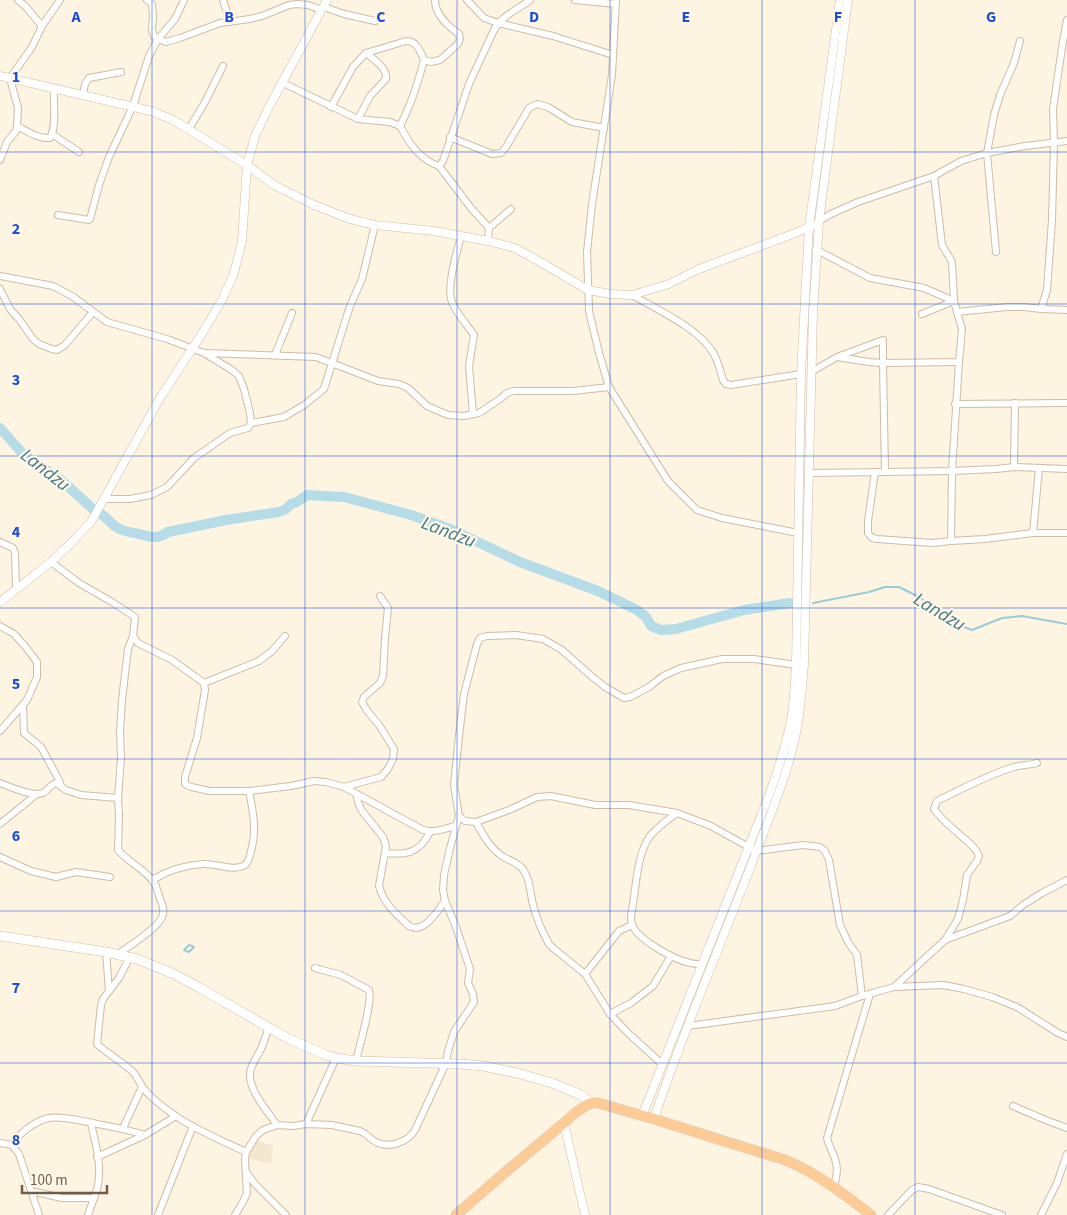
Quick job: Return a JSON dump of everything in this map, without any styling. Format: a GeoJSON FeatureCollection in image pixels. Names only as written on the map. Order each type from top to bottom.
{"type":"FeatureCollection","features":[{"type":"Feature","properties":{"kind":"highway"},"geometry":{"type":"LineString","coordinates":[[456,1215],[575,1113],[592,1103],[598,1103],[785,1160],[816,1175],[871,1215]]}},
{"type":"Feature","properties":{"kind":"main road"},"geometry":{"type":"LineString","coordinates":[[0,936],[118,954],[153,965],[200,988],[287,1038],[309,1049],[336,1058],[356,1061],[446,1063],[484,1066],[552,1083],[579,1094],[592,1103]]}},
{"type":"Feature","properties":{"kind":"street"},"geometry":{"type":"LineString","coordinates":[[18,0],[42,26]]}},
{"type":"Feature","properties":{"kind":"street"},"geometry":{"type":"LineString","coordinates":[[10,78],[32,47],[42,26],[60,0]]}},
{"type":"Feature","properties":{"kind":"street"},"geometry":{"type":"LineString","coordinates":[[147,0],[152,4],[152,30],[154,36],[166,42],[220,22],[262,16],[288,2],[324,6],[344,14],[376,20]]}},
{"type":"Feature","properties":{"kind":"street"},"geometry":{"type":"LineString","coordinates":[[58,215],[90,219],[109,157],[133,106],[149,56],[158,39],[175,19],[184,0]]}},
{"type":"Feature","properties":{"kind":"street"},"geometry":{"type":"LineString","coordinates":[[223,0],[230,22]]}},
{"type":"Feature","properties":{"kind":"street"},"geometry":{"type":"LineString","coordinates":[[331,107],[352,67],[366,53],[411,41],[415,44],[424,60],[431,62],[440,60],[458,44],[459,34],[450,28],[440,16],[435,0]]}},
{"type":"Feature","properties":{"kind":"street"},"geometry":{"type":"LineString","coordinates":[[467,0],[484,18],[553,36],[613,55]]}},
{"type":"Feature","properties":{"kind":"street"},"geometry":{"type":"LineString","coordinates":[[439,166],[443,161],[469,84],[498,23],[530,0]]}},
{"type":"Feature","properties":{"kind":"street"},"geometry":{"type":"LineString","coordinates":[[575,0],[616,2],[612,76],[592,204],[587,252],[589,311],[609,386],[668,481],[697,510],[722,518],[798,533]]}},
{"type":"Feature","properties":{"kind":"street"},"geometry":{"type":"LineString","coordinates":[[642,1116],[780,764],[790,721],[796,665],[801,374],[809,227],[840,0]]}},
{"type":"Feature","properties":{"kind":"street"},"geometry":{"type":"LineString","coordinates":[[654,1119],[667,1080],[783,781],[792,753],[797,728],[802,698],[811,372],[819,221],[848,0]]}},
{"type":"Feature","properties":{"kind":"street"},"geometry":{"type":"LineString","coordinates":[[0,602],[51,562],[91,522],[160,398],[222,300],[234,276],[242,240],[247,165],[255,136],[270,104],[324,6]]}},
{"type":"Feature","properties":{"kind":"street"},"geometry":{"type":"LineString","coordinates":[[1041,309],[1047,290],[1052,220],[1053,109],[1067,20]]}},
{"type":"Feature","properties":{"kind":"street"},"geometry":{"type":"LineString","coordinates":[[996,252],[987,153],[996,108],[1014,63],[1020,41]]}},
{"type":"Feature","properties":{"kind":"street"},"geometry":{"type":"LineString","coordinates":[[358,119],[370,96],[386,79],[385,72],[380,65],[366,53]]}},
{"type":"Feature","properties":{"kind":"street"},"geometry":{"type":"LineString","coordinates":[[400,126],[416,89],[424,60]]}},
{"type":"Feature","properties":{"kind":"street"},"geometry":{"type":"LineString","coordinates":[[189,129],[223,66]]}},
{"type":"Feature","properties":{"kind":"street"},"geometry":{"type":"LineString","coordinates":[[83,95],[85,84],[89,78],[121,72]]}},
{"type":"Feature","properties":{"kind":"street"},"geometry":{"type":"LineString","coordinates":[[0,76],[133,106],[173,120],[247,165],[274,185],[314,205],[350,219],[375,225],[461,236],[515,248],[588,290],[611,294],[632,295],[669,284],[699,269],[809,227],[831,214],[858,202],[934,176],[956,163],[987,153],[1067,141]]}},
{"type":"Feature","properties":{"kind":"street"},"geometry":{"type":"LineString","coordinates":[[0,160],[7,142],[16,131],[17,126],[18,108],[10,78]]}},
{"type":"Feature","properties":{"kind":"street"},"geometry":{"type":"LineString","coordinates":[[283,83],[358,119],[390,122],[400,126],[415,150],[439,166],[489,228]]}},
{"type":"Feature","properties":{"kind":"street"},"geometry":{"type":"LineString","coordinates":[[17,126],[36,136],[46,139],[50,138],[54,119],[54,88]]}},
{"type":"Feature","properties":{"kind":"street"},"geometry":{"type":"LineString","coordinates":[[450,137],[492,154],[501,153],[529,108],[537,104],[548,107],[572,122],[604,128]]}},
{"type":"Feature","properties":{"kind":"street"},"geometry":{"type":"LineString","coordinates":[[52,134],[79,152]]}},
{"type":"Feature","properties":{"kind":"street"},"geometry":{"type":"LineString","coordinates":[[934,176],[942,246],[951,260],[954,301],[962,329],[955,404],[951,541]]}},
{"type":"Feature","properties":{"kind":"street"},"geometry":{"type":"LineString","coordinates":[[488,241],[489,228],[511,209]]}},
{"type":"Feature","properties":{"kind":"street"},"geometry":{"type":"LineString","coordinates":[[251,423],[284,417],[304,405],[324,389],[350,306],[362,279],[375,225]]}},
{"type":"Feature","properties":{"kind":"street"},"geometry":{"type":"LineString","coordinates":[[461,236],[451,280],[450,294],[452,302],[474,335],[469,366],[473,414]]}},
{"type":"Feature","properties":{"kind":"street"},"geometry":{"type":"LineString","coordinates":[[817,250],[870,278],[924,288],[954,301]]}},
{"type":"Feature","properties":{"kind":"street"},"geometry":{"type":"LineString","coordinates":[[0,276],[53,286],[72,296],[107,322],[193,348],[239,376],[248,405],[251,423],[248,428],[230,432],[194,458],[167,487],[151,495],[130,499],[104,499]]}},
{"type":"Feature","properties":{"kind":"street"},"geometry":{"type":"LineString","coordinates":[[0,289],[10,309],[33,339],[39,344],[52,349],[57,350],[65,345],[93,312]]}},
{"type":"Feature","properties":{"kind":"street"},"geometry":{"type":"LineString","coordinates":[[632,295],[686,327],[702,339],[714,353],[726,384],[731,385],[801,374]]}},
{"type":"Feature","properties":{"kind":"street"},"geometry":{"type":"LineString","coordinates":[[922,314],[954,301]]}},
{"type":"Feature","properties":{"kind":"street"},"geometry":{"type":"LineString","coordinates":[[957,312],[1007,307],[1067,310]]}},
{"type":"Feature","properties":{"kind":"street"},"geometry":{"type":"LineString","coordinates":[[275,355],[292,312]]}},
{"type":"Feature","properties":{"kind":"street"},"geometry":{"type":"LineString","coordinates":[[811,372],[837,357],[883,340],[885,472]]}},
{"type":"Feature","properties":{"kind":"street"},"geometry":{"type":"LineString","coordinates":[[204,353],[316,357],[378,381],[399,384],[408,388],[426,406],[448,415],[464,416],[479,413],[507,393],[514,391],[573,391],[609,386]]}},
{"type":"Feature","properties":{"kind":"street"},"geometry":{"type":"LineString","coordinates":[[837,357],[883,363],[959,362]]}},
{"type":"Feature","properties":{"kind":"street"},"geometry":{"type":"LineString","coordinates":[[1014,467],[1016,403]]}},
{"type":"Feature","properties":{"kind":"street"},"geometry":{"type":"LineString","coordinates":[[955,404],[1067,403]]}},
{"type":"Feature","properties":{"kind":"street"},"geometry":{"type":"LineString","coordinates":[[809,473],[952,472],[1014,467],[1067,470]]}},
{"type":"Feature","properties":{"kind":"street"},"geometry":{"type":"LineString","coordinates":[[1033,533],[1039,468]]}},
{"type":"Feature","properties":{"kind":"street"},"geometry":{"type":"LineString","coordinates":[[875,472],[868,521],[868,533],[872,538],[933,543],[1033,533],[1067,533]]}},
{"type":"Feature","properties":{"kind":"street"},"geometry":{"type":"LineString","coordinates":[[0,542],[12,548],[16,553],[16,589]]}},
{"type":"Feature","properties":{"kind":"street"},"geometry":{"type":"LineString","coordinates":[[51,562],[78,583],[136,617],[133,636],[128,649],[122,700],[118,850],[152,880],[157,887],[164,913],[162,919],[118,954]]}},
{"type":"Feature","properties":{"kind":"street"},"geometry":{"type":"LineString","coordinates":[[344,787],[381,777],[393,759],[394,749],[362,702],[364,696],[380,683],[383,676],[388,608],[380,596]]}},
{"type":"Feature","properties":{"kind":"street"},"geometry":{"type":"LineString","coordinates":[[0,626],[14,634],[37,662],[37,677],[32,690],[0,731]]}},
{"type":"Feature","properties":{"kind":"street"},"geometry":{"type":"LineString","coordinates":[[235,1215],[247,1193],[246,1152],[262,1130],[277,1125],[332,1125],[363,1132],[375,1142],[383,1145],[395,1144],[408,1139],[416,1130],[446,1063],[454,1032],[474,1002],[468,983],[470,969],[445,901],[443,890],[444,875],[459,816],[454,785],[464,694],[480,638],[516,635],[543,639],[562,650],[605,687],[624,698],[630,697],[649,687],[662,676],[681,668],[722,659],[754,659],[796,665]]}},
{"type":"Feature","properties":{"kind":"street"},"geometry":{"type":"LineString","coordinates":[[133,636],[138,643],[172,660],[204,683],[205,690],[197,738],[185,777],[185,784],[210,791],[249,791],[314,781],[326,782],[344,787],[423,830],[430,832],[455,826]]}},
{"type":"Feature","properties":{"kind":"street"},"geometry":{"type":"LineString","coordinates":[[204,683],[259,661],[272,651],[285,636]]}},
{"type":"Feature","properties":{"kind":"street"},"geometry":{"type":"LineString","coordinates":[[22,705],[24,733],[41,746],[61,786]]}},
{"type":"Feature","properties":{"kind":"street"},"geometry":{"type":"LineString","coordinates":[[894,986],[945,940],[958,919],[967,876],[979,856],[975,848],[937,813],[934,809],[935,805],[937,802],[987,777],[1014,767],[1037,763]]}},
{"type":"Feature","properties":{"kind":"street"},"geometry":{"type":"LineString","coordinates":[[0,783],[37,794]]}},
{"type":"Feature","properties":{"kind":"street"},"geometry":{"type":"LineString","coordinates":[[0,824],[37,794],[56,784],[81,795],[118,798]]}},
{"type":"Feature","properties":{"kind":"street"},"geometry":{"type":"LineString","coordinates":[[152,880],[162,874],[190,866],[209,864],[244,866],[247,863],[253,845],[254,825],[249,791]]}},
{"type":"Feature","properties":{"kind":"street"},"geometry":{"type":"LineString","coordinates":[[356,794],[359,805],[385,842],[380,892],[388,904],[409,926],[419,928],[426,924],[445,901]]}},
{"type":"Feature","properties":{"kind":"street"},"geometry":{"type":"LineString","coordinates":[[459,816],[465,821],[476,822],[537,797],[551,796],[595,805],[629,804],[677,813],[711,826],[756,850],[803,845],[820,847],[825,851],[829,860],[840,925],[857,955],[862,996]]}},
{"type":"Feature","properties":{"kind":"street"},"geometry":{"type":"LineString","coordinates":[[677,813],[649,837],[641,852],[631,916],[632,925],[638,934],[671,956],[689,963],[702,964]]}},
{"type":"Feature","properties":{"kind":"street"},"geometry":{"type":"LineString","coordinates":[[476,822],[495,850],[523,868],[529,882],[534,910],[549,944],[585,974],[610,1014],[662,1064]]}},
{"type":"Feature","properties":{"kind":"street"},"geometry":{"type":"LineString","coordinates":[[385,853],[406,854],[412,852],[421,845],[430,832]]}},
{"type":"Feature","properties":{"kind":"street"},"geometry":{"type":"LineString","coordinates":[[0,857],[30,871],[56,877],[76,872],[110,878]]}},
{"type":"Feature","properties":{"kind":"street"},"geometry":{"type":"LineString","coordinates":[[945,940],[1010,916],[1042,893],[1067,880]]}},
{"type":"Feature","properties":{"kind":"street"},"geometry":{"type":"LineString","coordinates":[[585,974],[619,931],[632,925]]}},
{"type":"Feature","properties":{"kind":"street"},"geometry":{"type":"LineString","coordinates":[[106,952],[109,991]]}},
{"type":"Feature","properties":{"kind":"street"},"geometry":{"type":"LineString","coordinates":[[610,1014],[632,1003],[653,986],[671,956]]}},
{"type":"Feature","properties":{"kind":"street"},"geometry":{"type":"LineString","coordinates":[[130,957],[119,978],[103,999],[97,1044],[134,1073],[142,1087],[176,1116],[246,1152]]}},
{"type":"Feature","properties":{"kind":"street"},"geometry":{"type":"LineString","coordinates":[[315,968],[341,975],[369,990],[371,998],[356,1061]]}},
{"type":"Feature","properties":{"kind":"street"},"geometry":{"type":"LineString","coordinates":[[688,1026],[835,1006],[894,986],[943,986],[964,989],[1017,1007],[1067,1037]]}},
{"type":"Feature","properties":{"kind":"street"},"geometry":{"type":"LineString","coordinates":[[834,1187],[837,1176],[837,1164],[827,1138],[870,994]]}},
{"type":"Feature","properties":{"kind":"street"},"geometry":{"type":"LineString","coordinates":[[269,1027],[251,1070],[250,1077],[259,1100],[277,1125]]}},
{"type":"Feature","properties":{"kind":"street"},"geometry":{"type":"LineString","coordinates":[[306,1124],[336,1058]]}},
{"type":"Feature","properties":{"kind":"street"},"geometry":{"type":"LineString","coordinates":[[123,1128],[142,1087]]}},
{"type":"Feature","properties":{"kind":"street"},"geometry":{"type":"LineString","coordinates":[[1013,1106],[1067,1128]]}},
{"type":"Feature","properties":{"kind":"street"},"geometry":{"type":"LineString","coordinates":[[97,1157],[145,1135],[176,1116]]}},
{"type":"Feature","properties":{"kind":"street"},"geometry":{"type":"LineString","coordinates":[[12,1145],[21,1134],[34,1124],[51,1117],[123,1128],[145,1135]]}},
{"type":"Feature","properties":{"kind":"street"},"geometry":{"type":"LineString","coordinates":[[88,1215],[98,1186],[99,1177],[91,1123]]}},
{"type":"Feature","properties":{"kind":"street"},"geometry":{"type":"LineString","coordinates":[[564,1123],[584,1215]]}},
{"type":"Feature","properties":{"kind":"street"},"geometry":{"type":"LineString","coordinates":[[158,1215],[193,1126]]}},
{"type":"Feature","properties":{"kind":"street"},"geometry":{"type":"LineString","coordinates":[[0,1143],[12,1145],[16,1149],[39,1215]]}},
{"type":"Feature","properties":{"kind":"street"},"geometry":{"type":"LineString","coordinates":[[1041,1215],[1067,1154]]}},
{"type":"Feature","properties":{"kind":"street"},"geometry":{"type":"LineString","coordinates":[[246,1171],[255,1184],[286,1215]]}},
{"type":"Feature","properties":{"kind":"street"},"geometry":{"type":"LineString","coordinates":[[888,1215],[912,1190],[918,1187],[930,1189],[1002,1215]]}},
{"type":"Feature","properties":{"kind":"street"},"geometry":{"type":"LineString","coordinates":[[31,1191],[62,1198],[94,1198]]}},
{"type":"Feature","properties":{"kind":"shaded area"},"geometry":{"type":"Polygon","coordinates":[[[255,1140],[273,1146],[271,1164],[248,1158],[255,1140]]]}},
{"type":"Feature","properties":{"kind":"waterway","name":"Landzu"},"geometry":{"type":"LineString","coordinates":[[0,428],[24,455],[61,480],[93,509]]}},
{"type":"Feature","properties":{"kind":"waterway","name":"Landzu"},"geometry":{"type":"LineString","coordinates":[[101,514],[121,530],[157,537],[168,532],[226,520],[279,512],[307,495],[344,497],[411,515],[450,529],[520,562],[598,591],[637,610],[646,617],[651,626],[661,630],[676,629],[744,610],[790,603]]}},
{"type":"Feature","properties":{"kind":"waterway","name":"Landzu"},"geometry":{"type":"LineString","coordinates":[[813,603],[885,587],[899,587],[919,597],[953,623],[972,630],[1002,618],[1022,616],[1067,624]]}},
{"type":"Feature","properties":{"kind":"waterway"},"geometry":{"type":"LineString","coordinates":[[189,945],[194,947],[189,952],[184,950],[189,945]]}}]}
